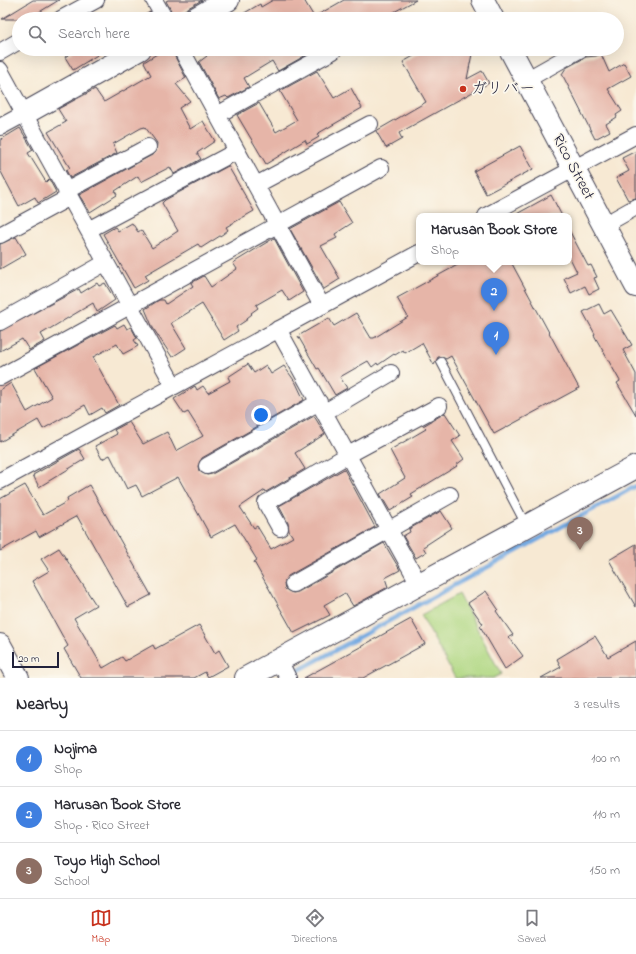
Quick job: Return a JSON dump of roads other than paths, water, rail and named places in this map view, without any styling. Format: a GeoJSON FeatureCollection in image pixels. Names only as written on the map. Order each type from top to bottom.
{"type":"FeatureCollection","features":[{"type":"Feature","properties":{"kind":"street"},"geometry":{"type":"LineString","coordinates":[[74,12],[96,0]]}},
{"type":"Feature","properties":{"kind":"street"},"geometry":{"type":"LineString","coordinates":[[154,0],[161,12]]}},
{"type":"Feature","properties":{"kind":"street"},"geometry":{"type":"LineString","coordinates":[[207,12],[228,0]]}},
{"type":"Feature","properties":{"kind":"street"},"geometry":{"type":"LineString","coordinates":[[483,0],[489,12]]}},
{"type":"Feature","properties":{"kind":"street"},"geometry":{"type":"LineString","coordinates":[[0,52],[12,46]]}},
{"type":"Feature","properties":{"kind":"street"},"geometry":{"type":"LineString","coordinates":[[0,127],[128,56]]}},
{"type":"Feature","properties":{"kind":"street"},"geometry":{"type":"LineString","coordinates":[[185,56],[322,306]]}},
{"type":"Feature","properties":{"kind":"street"},"geometry":{"type":"LineString","coordinates":[[217,115],[324,56]]}},
{"type":"Feature","properties":{"kind":"street","name":"Rico Street"},"geometry":{"type":"LineString","coordinates":[[514,56],[636,286]]}},
{"type":"Feature","properties":{"kind":"street"},"geometry":{"type":"LineString","coordinates":[[526,80],[569,56]]}},
{"type":"Feature","properties":{"kind":"street"},"geometry":{"type":"LineString","coordinates":[[0,70],[174,386]]}},
{"type":"Feature","properties":{"kind":"street"},"geometry":{"type":"LineString","coordinates":[[256,185],[370,124]]}},
{"type":"Feature","properties":{"kind":"street"},"geometry":{"type":"LineString","coordinates":[[492,213],[636,135]]}},
{"type":"Feature","properties":{"kind":"street"},"geometry":{"type":"LineString","coordinates":[[0,235],[148,147]]}},
{"type":"Feature","properties":{"kind":"street"},"geometry":{"type":"LineString","coordinates":[[88,230],[237,151]]}},
{"type":"Feature","properties":{"kind":"street"},"geometry":{"type":"LineString","coordinates":[[0,377],[381,168]]}},
{"type":"Feature","properties":{"kind":"street"},"geometry":{"type":"LineString","coordinates":[[604,225],[636,208]]}},
{"type":"Feature","properties":{"kind":"street"},"geometry":{"type":"LineString","coordinates":[[0,480],[416,255]]}},
{"type":"Feature","properties":{"kind":"street"},"geometry":{"type":"LineString","coordinates":[[0,322],[105,263]]}},
{"type":"Feature","properties":{"kind":"street"},"geometry":{"type":"LineString","coordinates":[[278,329],[419,584]]}},
{"type":"Feature","properties":{"kind":"street"},"geometry":{"type":"LineString","coordinates":[[207,466],[391,373]]}},
{"type":"Feature","properties":{"kind":"street"},"geometry":{"type":"LineString","coordinates":[[280,528],[266,503],[348,455],[439,406]]}},
{"type":"Feature","properties":{"kind":"street"},"geometry":{"type":"LineString","coordinates":[[246,678],[284,669],[419,584],[636,467]]}},
{"type":"Feature","properties":{"kind":"street"},"geometry":{"type":"LineString","coordinates":[[293,584],[450,495]]}},
{"type":"Feature","properties":{"kind":"street"},"geometry":{"type":"LineString","coordinates":[[0,645],[18,678]]}},
{"type":"Feature","properties":{"kind":"lane"},"geometry":{"type":"LineString","coordinates":[[441,362],[527,526]]}},
{"type":"Feature","properties":{"kind":"waterway"},"geometry":{"type":"LineString","coordinates":[[290,675],[636,486]]}},
{"type":"Feature","properties":{"kind":"place","name":"ガリバー"},"geometry":{"type":"Point","coordinates":[463,89]}},
{"type":"Feature","properties":{"kind":"place","name":"Marusan Book Store"},"geometry":{"type":"Point","coordinates":[494,311]}},
{"type":"Feature","properties":{"kind":"place","name":"Nojima"},"geometry":{"type":"Point","coordinates":[496,355]}},
{"type":"Feature","properties":{"kind":"place","name":"Toyo High School"},"geometry":{"type":"Point","coordinates":[580,550]}}]}
